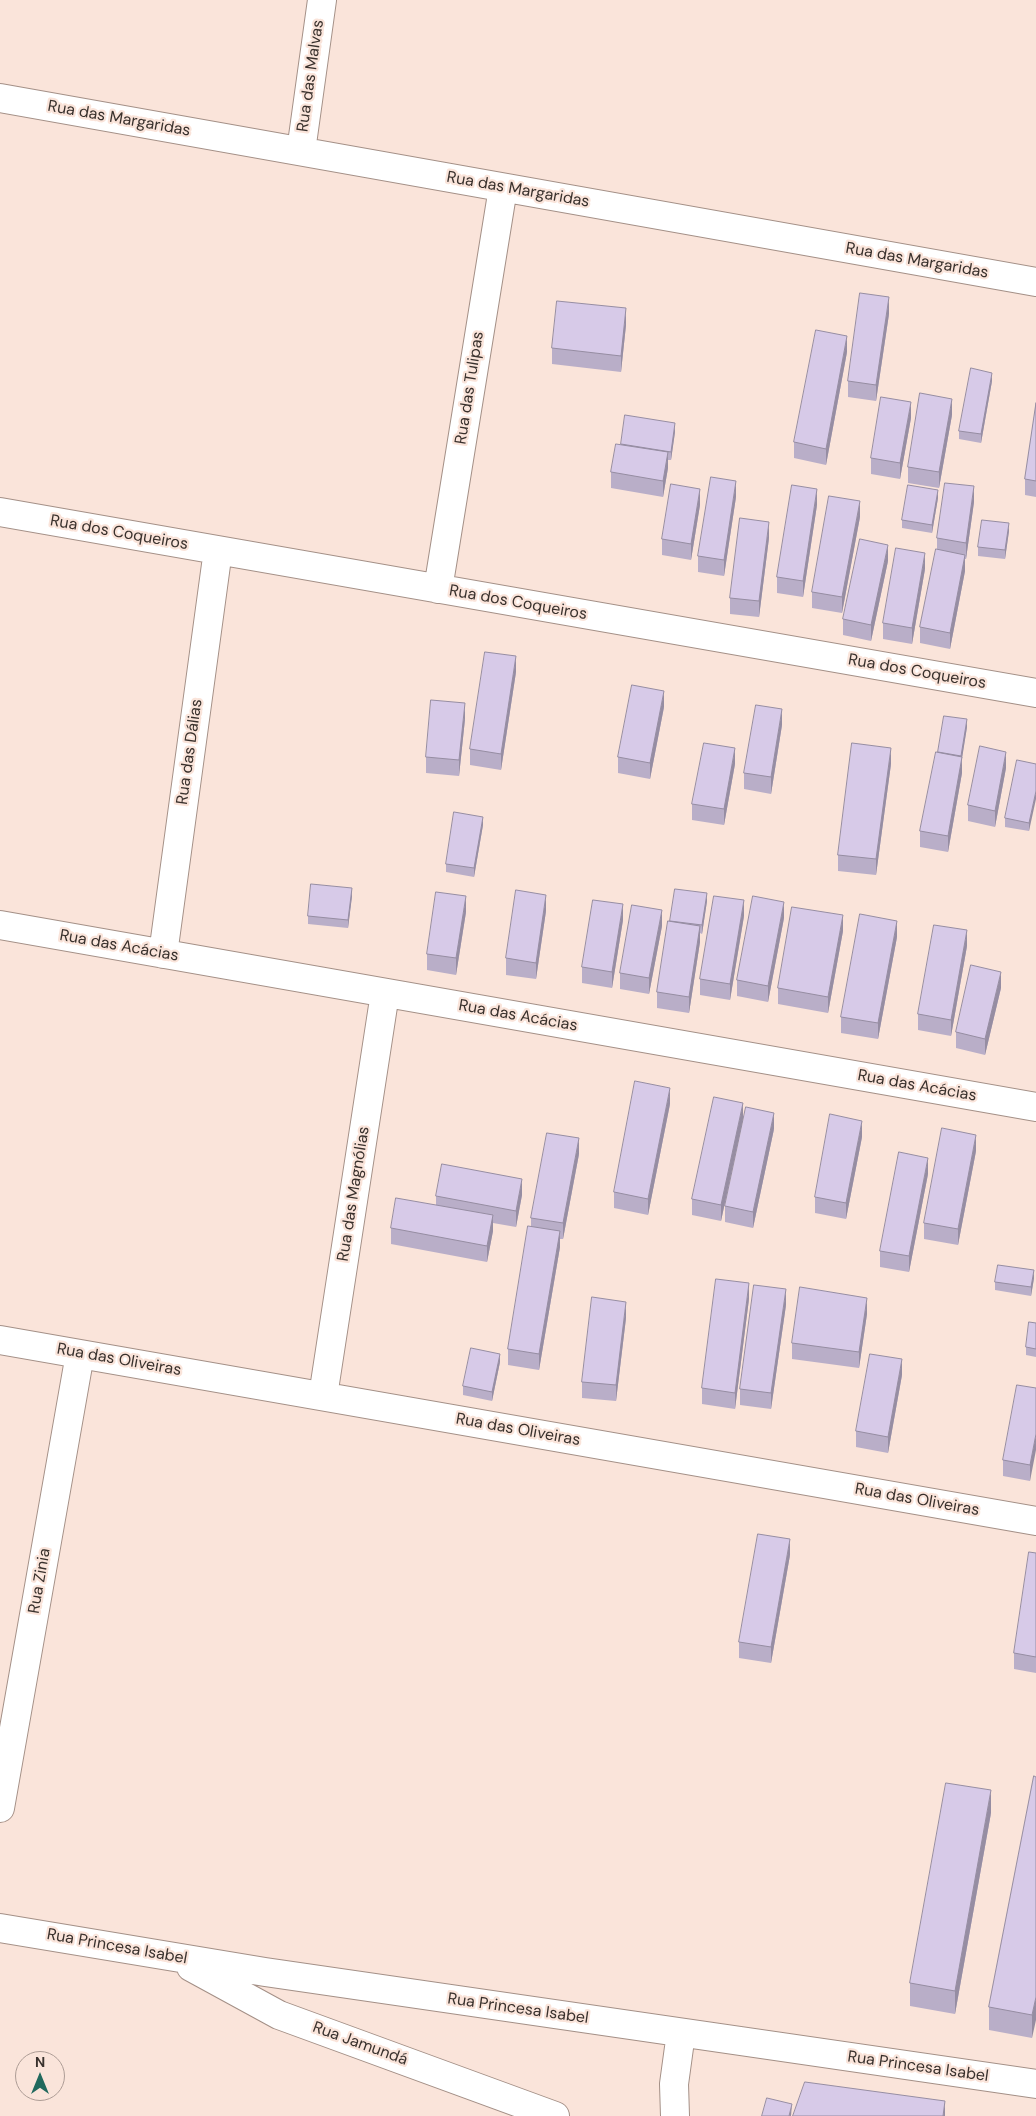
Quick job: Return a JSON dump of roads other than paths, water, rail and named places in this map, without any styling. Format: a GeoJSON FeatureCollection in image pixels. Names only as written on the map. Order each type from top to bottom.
{"type":"FeatureCollection","features":[{"type":"Feature","properties":{"kind":"street","name":"Rua das Malvas"},"geometry":{"type":"LineString","coordinates":[[301,152],[322,0]]}},
{"type":"Feature","properties":{"kind":"street","name":"Rua das Margaridas"},"geometry":{"type":"LineString","coordinates":[[0,98],[1036,282]]}},
{"type":"Feature","properties":{"kind":"street","name":"Rua das Tulipas"},"geometry":{"type":"LineString","coordinates":[[438,589],[503,188]]}},
{"type":"Feature","properties":{"kind":"street","name":"Rua dos Coqueiros"},"geometry":{"type":"LineString","coordinates":[[0,512],[1036,693]]}},
{"type":"Feature","properties":{"kind":"street","name":"Rua das Dálias"},"geometry":{"type":"LineString","coordinates":[[163,954],[218,550]]}},
{"type":"Feature","properties":{"kind":"street","name":"Rua das Acácias"},"geometry":{"type":"LineString","coordinates":[[0,925],[1036,1107]]}},
{"type":"Feature","properties":{"kind":"street","name":"Rua das Magnólias"},"geometry":{"type":"LineString","coordinates":[[322,1396],[385,993]]}},
{"type":"Feature","properties":{"kind":"street","name":"Rua das Oliveiras"},"geometry":{"type":"LineString","coordinates":[[0,1340],[1036,1521]]}},
{"type":"Feature","properties":{"kind":"street","name":"Rua Zinia"},"geometry":{"type":"LineString","coordinates":[[0,1808],[80,1354]]}},
{"type":"Feature","properties":{"kind":"street","name":"Rua Princesa Isabel"},"geometry":{"type":"LineString","coordinates":[[0,1928],[172,1957],[1036,2084]]}},
{"type":"Feature","properties":{"kind":"street","name":"Rua Jamundá"},"geometry":{"type":"LineString","coordinates":[[172,1957],[280,2015],[555,2116]]}},
{"type":"Feature","properties":{"kind":"street"},"geometry":{"type":"LineString","coordinates":[[674,2116],[674,2084],[681,2033]]}}]}
